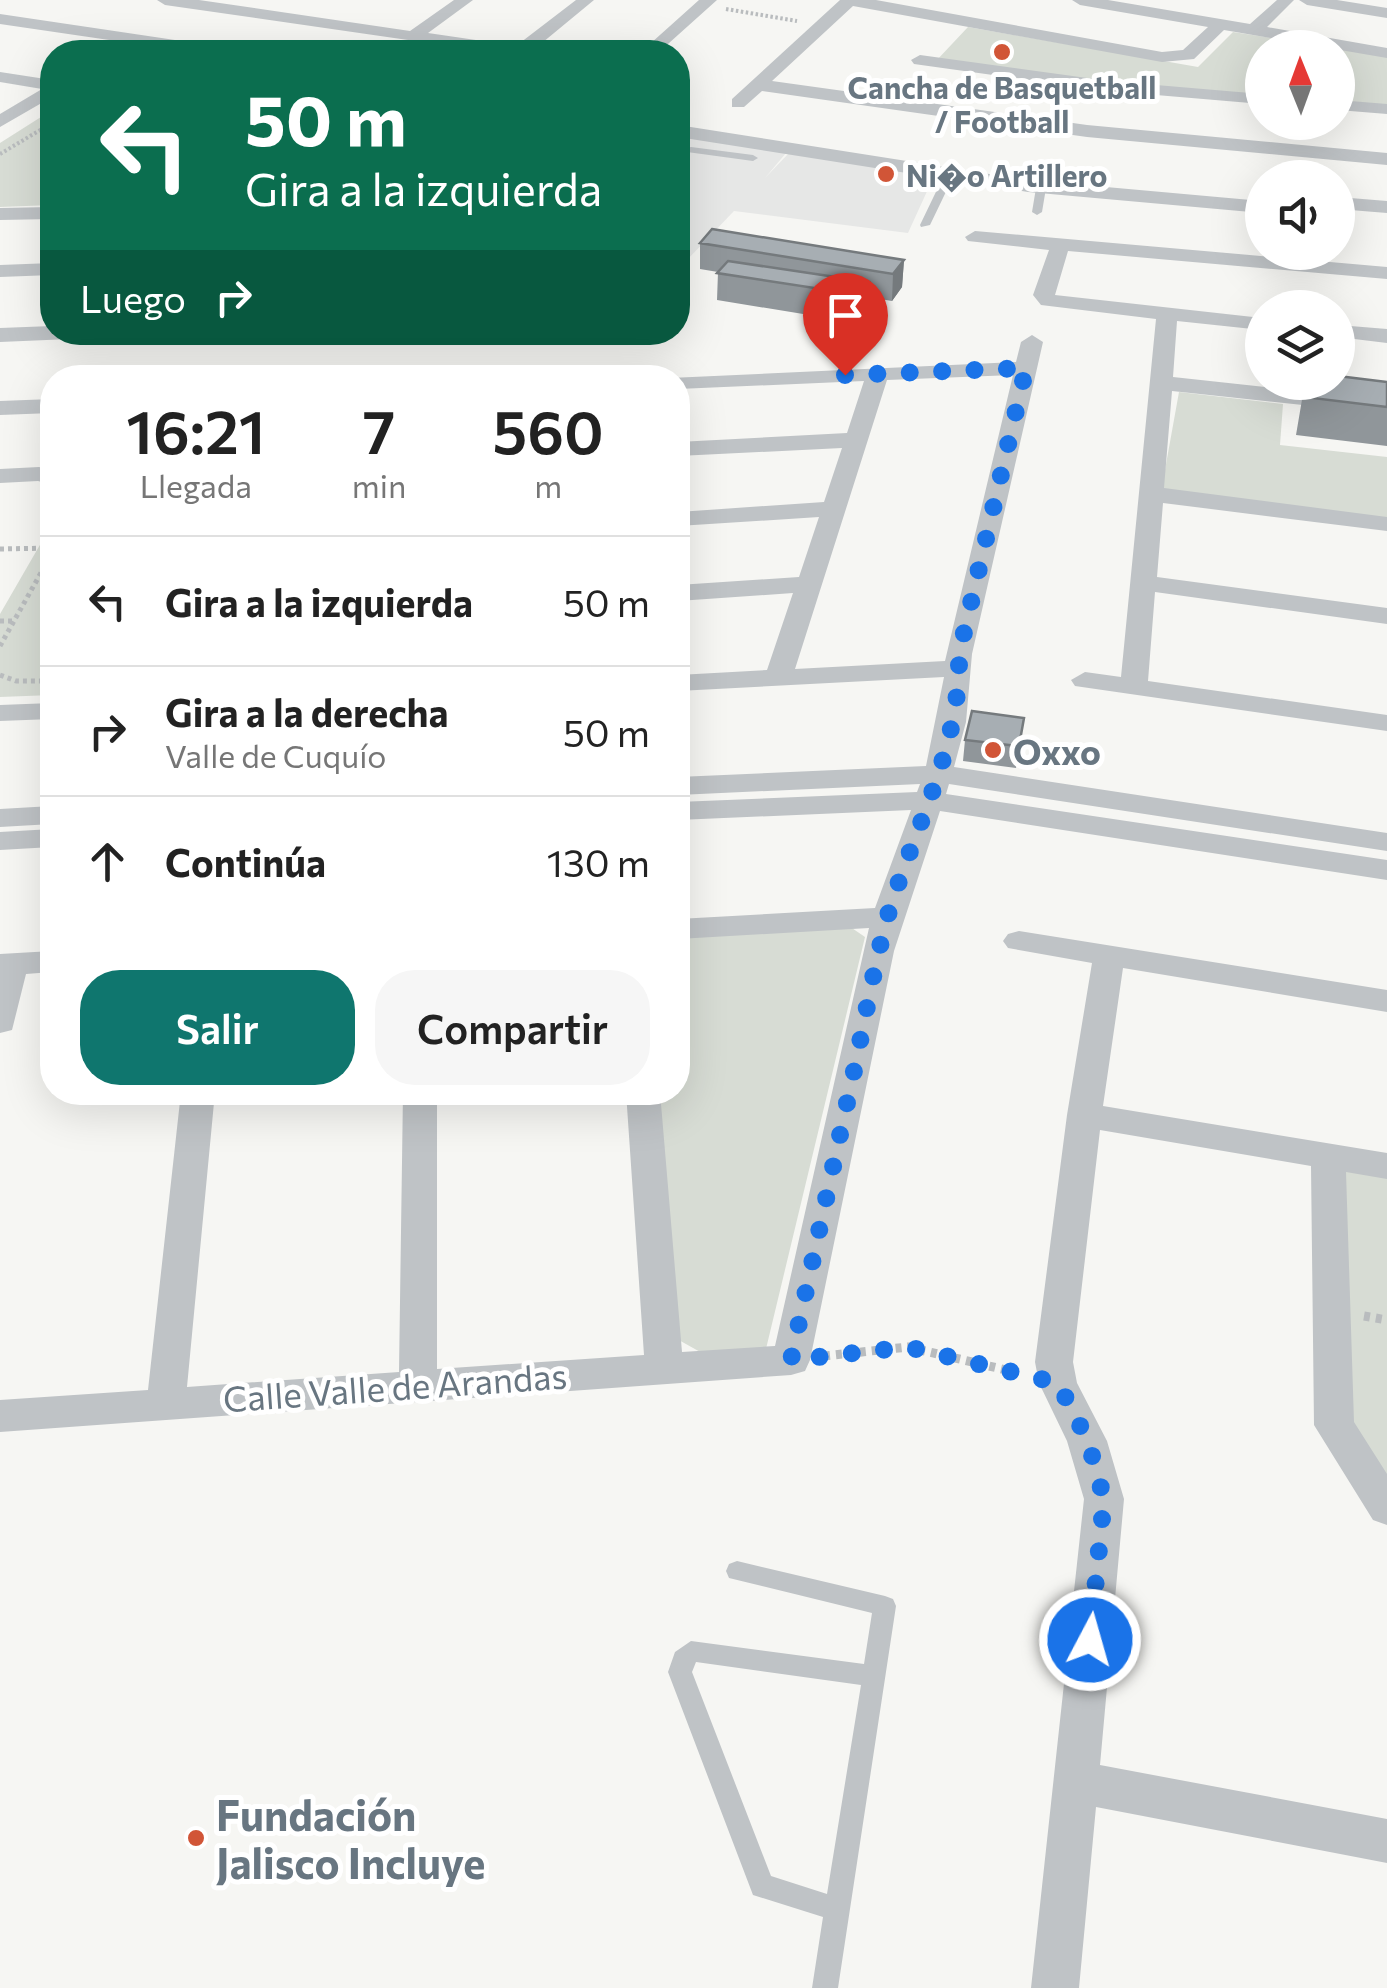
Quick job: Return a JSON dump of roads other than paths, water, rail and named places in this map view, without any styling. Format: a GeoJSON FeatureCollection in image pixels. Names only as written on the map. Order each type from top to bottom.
{"type":"FeatureCollection","features":[{"type":"Feature","properties":{"kind":"street"},"geometry":{"type":"LineString","coordinates":[[413,36],[465,0]]}},
{"type":"Feature","properties":{"kind":"street"},"geometry":{"type":"LineString","coordinates":[[536,40],[586,0]]}},
{"type":"Feature","properties":{"kind":"street"},"geometry":{"type":"LineString","coordinates":[[738,103],[849,0],[931,47],[1109,86],[1245,98]]}},
{"type":"Feature","properties":{"kind":"street"},"geometry":{"type":"LineString","coordinates":[[1080,0],[1254,30],[1286,0]]}},
{"type":"Feature","properties":{"kind":"street"},"geometry":{"type":"LineString","coordinates":[[1276,30],[1308,0],[1387,13]]}},
{"type":"Feature","properties":{"kind":"street"},"geometry":{"type":"LineString","coordinates":[[1355,0],[1387,5]]}},
{"type":"Feature","properties":{"kind":"street"},"geometry":{"type":"LineString","coordinates":[[116,40],[173,1],[440,40]]}},
{"type":"Feature","properties":{"kind":"street"},"geometry":{"type":"LineString","coordinates":[[665,40],[716,2]]}},
{"type":"Feature","properties":{"kind":"street"},"geometry":{"type":"LineString","coordinates":[[683,40],[716,2]]}},
{"type":"Feature","properties":{"kind":"street"},"geometry":{"type":"LineString","coordinates":[[0,19],[110,40]]}},
{"type":"Feature","properties":{"kind":"street"},"geometry":{"type":"LineString","coordinates":[[931,47],[1176,57],[1188,54],[1222,24]]}},
{"type":"Feature","properties":{"kind":"street"},"geometry":{"type":"LineString","coordinates":[[0,30],[105,40]]}},
{"type":"Feature","properties":{"kind":"street"},"geometry":{"type":"LineString","coordinates":[[1355,47],[1387,53]]}},
{"type":"Feature","properties":{"kind":"street"},"geometry":{"type":"LineString","coordinates":[[0,77],[40,85]]}},
{"type":"Feature","properties":{"kind":"street"},"geometry":{"type":"LineString","coordinates":[[760,85],[886,95],[1071,129],[1289,143],[1387,159]]}},
{"type":"Feature","properties":{"kind":"street"},"geometry":{"type":"LineString","coordinates":[[0,122],[40,96]]}},
{"type":"Feature","properties":{"kind":"street"},"geometry":{"type":"LineString","coordinates":[[1355,107],[1387,110]]}},
{"type":"Feature","properties":{"kind":"street"},"geometry":{"type":"LineString","coordinates":[[690,123],[1050,178],[1245,195]]}},
{"type":"Feature","properties":{"kind":"street"},"geometry":{"type":"LineString","coordinates":[[690,135],[728,147],[950,173],[1041,188],[1245,206]]}},
{"type":"Feature","properties":{"kind":"street"},"geometry":{"type":"LineString","coordinates":[[1355,204],[1387,207]]}},
{"type":"Feature","properties":{"kind":"street"},"geometry":{"type":"LineString","coordinates":[[0,214],[40,213]]}},
{"type":"Feature","properties":{"kind":"street"},"geometry":{"type":"LineString","coordinates":[[1355,215],[1387,218]]}},
{"type":"Feature","properties":{"kind":"street"},"geometry":{"type":"LineString","coordinates":[[975,237],[1387,273]]}},
{"type":"Feature","properties":{"kind":"street"},"geometry":{"type":"LineString","coordinates":[[1060,243],[1044,295],[1048,300],[1245,322]]}},
{"type":"Feature","properties":{"kind":"street"},"geometry":{"type":"LineString","coordinates":[[0,271],[40,269]]}},
{"type":"Feature","properties":{"kind":"street"},"geometry":{"type":"LineString","coordinates":[[1134,686],[1167,314]]}},
{"type":"Feature","properties":{"kind":"street"},"geometry":{"type":"LineString","coordinates":[[0,335],[40,333]]}},
{"type":"Feature","properties":{"kind":"street"},"geometry":{"type":"LineString","coordinates":[[1355,333],[1387,336]]}},
{"type":"Feature","properties":{"kind":"street"},"geometry":{"type":"LineString","coordinates":[[690,928],[888,918],[954,716],[959,654],[1032,342]]}},
{"type":"Feature","properties":{"kind":"street"},"geometry":{"type":"LineString","coordinates":[[690,382],[1026,368]]}},
{"type":"Feature","properties":{"kind":"street"},"geometry":{"type":"LineString","coordinates":[[778,679],[878,374]]}},
{"type":"Feature","properties":{"kind":"street"},"geometry":{"type":"LineString","coordinates":[[1161,383],[1387,407]]}},
{"type":"Feature","properties":{"kind":"street"},"geometry":{"type":"LineString","coordinates":[[0,408],[40,406]]}},
{"type":"Feature","properties":{"kind":"street"},"geometry":{"type":"LineString","coordinates":[[690,448],[856,440]]}},
{"type":"Feature","properties":{"kind":"street"},"geometry":{"type":"LineString","coordinates":[[0,476],[40,474]]}},
{"type":"Feature","properties":{"kind":"street"},"geometry":{"type":"LineString","coordinates":[[1150,494],[1387,524]]}},
{"type":"Feature","properties":{"kind":"street"},"geometry":{"type":"LineString","coordinates":[[690,517],[834,508]]}},
{"type":"Feature","properties":{"kind":"street"},"geometry":{"type":"LineString","coordinates":[[1143,583],[1387,616]]}},
{"type":"Feature","properties":{"kind":"street"},"geometry":{"type":"LineString","coordinates":[[690,592],[809,584]]}},
{"type":"Feature","properties":{"kind":"street"},"geometry":{"type":"LineString","coordinates":[[690,683],[960,668]]}},
{"type":"Feature","properties":{"kind":"street"},"geometry":{"type":"LineString","coordinates":[[1085,680],[1387,723]]}},
{"type":"Feature","properties":{"kind":"street"},"geometry":{"type":"LineString","coordinates":[[0,713],[40,711]]}},
{"type":"Feature","properties":{"kind":"street"},"geometry":{"type":"LineString","coordinates":[[690,786],[933,787],[1387,842]]}},
{"type":"Feature","properties":{"kind":"street"},"geometry":{"type":"LineString","coordinates":[[690,810],[933,787],[1387,870]]}},
{"type":"Feature","properties":{"kind":"street"},"geometry":{"type":"LineString","coordinates":[[0,818],[40,816]]}},
{"type":"Feature","properties":{"kind":"street"},"geometry":{"type":"LineString","coordinates":[[0,841],[40,839]]}},
{"type":"Feature","properties":{"kind":"street","name":"Calle Valle de Arandas"},"geometry":{"type":"LineString","coordinates":[[0,1416],[791,1360],[888,918]]}},
{"type":"Feature","properties":{"kind":"street"},"geometry":{"type":"LineString","coordinates":[[1020,941],[1387,1001]]}},
{"type":"Feature","properties":{"kind":"street"},"geometry":{"type":"LineString","coordinates":[[1054,1988],[1104,1499],[1088,1441],[1058,1383],[1054,1362],[1084,1115],[1109,956]]}},
{"type":"Feature","properties":{"kind":"street"},"geometry":{"type":"LineString","coordinates":[[0,1022],[6,964],[40,963]]}},
{"type":"Feature","properties":{"kind":"street"},"geometry":{"type":"LineString","coordinates":[[166,1402],[197,1105]]}},
{"type":"Feature","properties":{"kind":"street"},"geometry":{"type":"LineString","coordinates":[[418,1386],[420,1105]]}},
{"type":"Feature","properties":{"kind":"street"},"geometry":{"type":"LineString","coordinates":[[644,1105],[664,1367]]}},
{"type":"Feature","properties":{"kind":"street"},"geometry":{"type":"LineString","coordinates":[[1084,1115],[1387,1166]]}},
{"type":"Feature","properties":{"kind":"street"},"geometry":{"type":"LineString","coordinates":[[1328,1156],[1334,1425],[1387,1508]]}},
{"type":"Feature","properties":{"kind":"street"},"geometry":{"type":"LineString","coordinates":[[1077,1782],[1387,1841]]}},
{"type":"Feature","properties":{"kind":"lane"},"geometry":{"type":"LineString","coordinates":[[690,150],[728,147],[753,158]]}},
{"type":"Feature","properties":{"kind":"lane"},"geometry":{"type":"LineString","coordinates":[[925,225],[950,173]]}},
{"type":"Feature","properties":{"kind":"lane"},"geometry":{"type":"LineString","coordinates":[[1036,212],[1041,188]]}},
{"type":"Feature","properties":{"kind":"lane"},"geometry":{"type":"LineString","coordinates":[[737,1572],[885,1606],[825,1988]]}},
{"type":"Feature","properties":{"kind":"lane"},"geometry":{"type":"LineString","coordinates":[[837,1909],[762,1886],[680,1672],[683,1658],[690,1651],[874,1676]]}},
{"type":"Feature","properties":{"kind":"place","name":"Cancha de Basquetball / Football"},"geometry":{"type":"Point","coordinates":[1002,52]}},
{"type":"Feature","properties":{"kind":"place","name":"Ni�o Artillero"},"geometry":{"type":"Point","coordinates":[886,174]}},
{"type":"Feature","properties":{"kind":"place","name":"Oxxo"},"geometry":{"type":"Point","coordinates":[993,750]}},
{"type":"Feature","properties":{"kind":"place","name":"Fundación Jalisco Incluye"},"geometry":{"type":"Point","coordinates":[196,1838]}}]}
